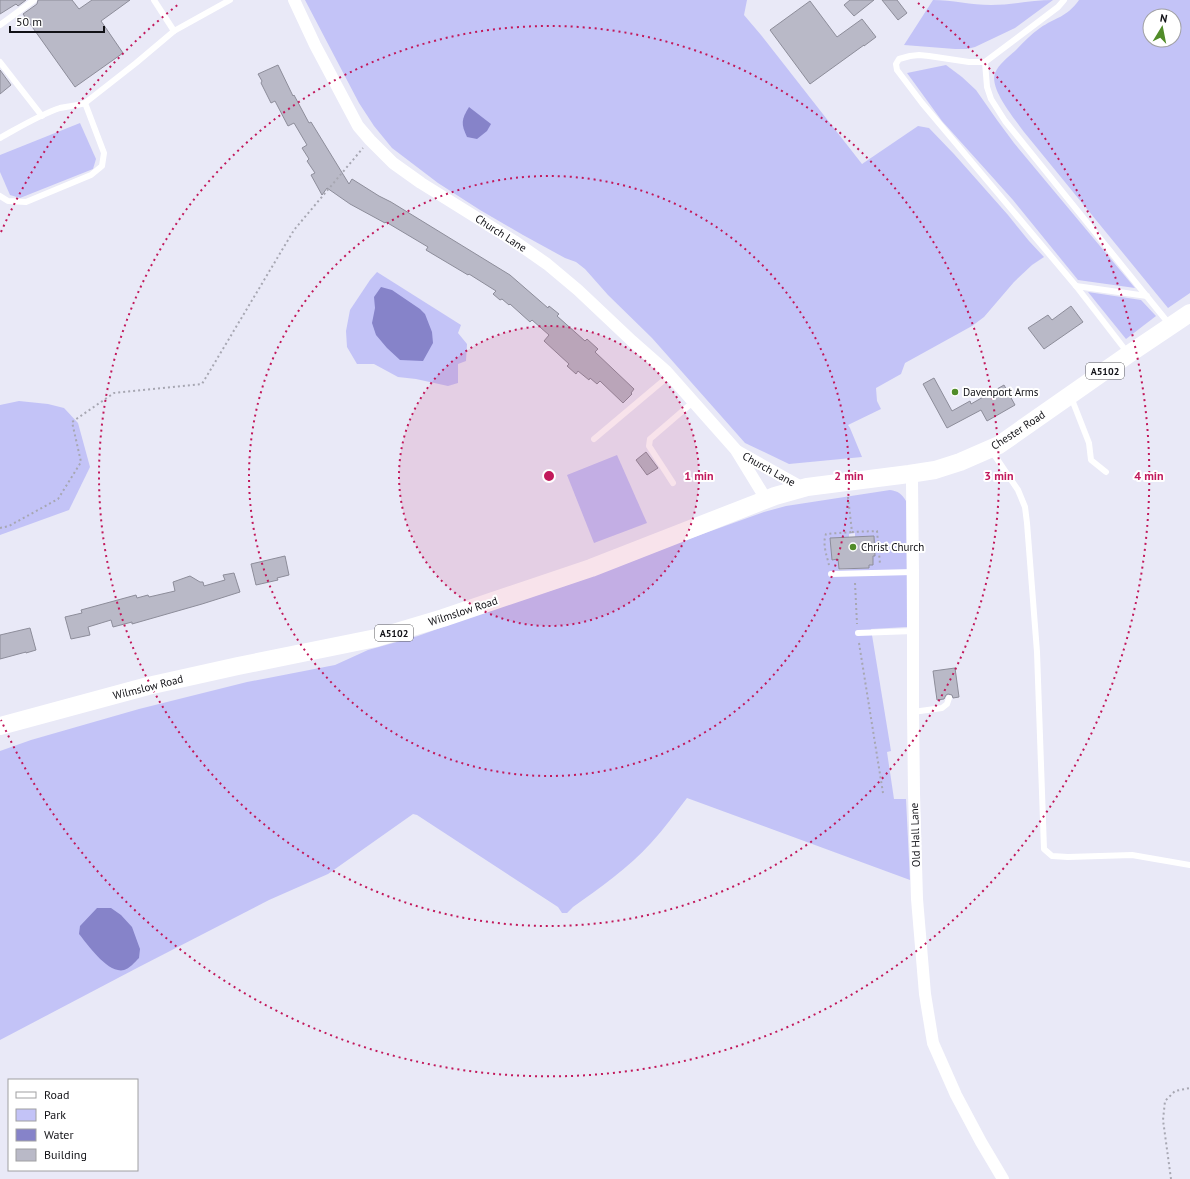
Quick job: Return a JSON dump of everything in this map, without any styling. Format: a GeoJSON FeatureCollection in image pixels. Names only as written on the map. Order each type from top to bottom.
{"type":"FeatureCollection","features":[{"type":"Feature","properties":{"kind":"main road","name":"Chester Road"},"geometry":{"type":"LineString","coordinates":[[770,497],[803,488],[935,470],[960,462],[1000,445],[1129,354],[1190,314]]}},
{"type":"Feature","properties":{"kind":"main road","name":"Wilmslow Road"},"geometry":{"type":"LineString","coordinates":[[0,726],[148,686],[384,636],[443,618],[591,568],[770,497]]}},
{"type":"Feature","properties":{"kind":"street","name":"Church Lane"},"geometry":{"type":"LineString","coordinates":[[294,0],[315,45],[358,126],[392,164],[548,264],[578,290],[670,375],[736,450],[770,497]]}},
{"type":"Feature","properties":{"kind":"street","name":"Church Lane"},"geometry":{"type":"LineString","coordinates":[[736,450],[803,488]]}},
{"type":"Feature","properties":{"kind":"street","name":"Old Hall Lane"},"geometry":{"type":"LineString","coordinates":[[909,474],[912,482],[913,712],[917,900],[925,994],[933,1043],[956,1095],[1003,1179]]}},
{"type":"Feature","properties":{"kind":"lane"},"geometry":{"type":"LineString","coordinates":[[0,25],[34,0]]}},
{"type":"Feature","properties":{"kind":"lane"},"geometry":{"type":"LineString","coordinates":[[154,0],[174,31]]}},
{"type":"Feature","properties":{"kind":"lane"},"geometry":{"type":"LineString","coordinates":[[0,138],[42,116],[62,108],[85,103],[174,31],[230,0]]}},
{"type":"Feature","properties":{"kind":"lane"},"geometry":{"type":"LineString","coordinates":[[1064,0],[1058,7],[985,62],[969,62],[919,55],[899,59],[896,64],[897,70],[922,103],[1076,286],[1129,354]]}},
{"type":"Feature","properties":{"kind":"lane"},"geometry":{"type":"LineString","coordinates":[[0,62],[42,116]]}},
{"type":"Feature","properties":{"kind":"lane"},"geometry":{"type":"LineString","coordinates":[[985,62],[987,87],[991,99],[1005,121],[1170,326]]}},
{"type":"Feature","properties":{"kind":"lane"},"geometry":{"type":"LineString","coordinates":[[0,196],[8,201],[26,202],[91,175],[102,166],[104,153],[85,103]]}},
{"type":"Feature","properties":{"kind":"lane"},"geometry":{"type":"LineString","coordinates":[[1076,286],[1147,296]]}},
{"type":"Feature","properties":{"kind":"lane"},"geometry":{"type":"LineString","coordinates":[[594,439],[670,375]]}},
{"type":"Feature","properties":{"kind":"lane"},"geometry":{"type":"LineString","coordinates":[[1070,395],[1089,443],[1091,460],[1106,472]]}},
{"type":"Feature","properties":{"kind":"lane"},"geometry":{"type":"LineString","coordinates":[[673,483],[649,446],[650,439],[693,402]]}},
{"type":"Feature","properties":{"kind":"lane"},"geometry":{"type":"LineString","coordinates":[[990,449],[1018,490],[1025,507],[1037,660],[1044,849],[1052,856],[1132,855],[1190,865]]}},
{"type":"Feature","properties":{"kind":"lane"},"geometry":{"type":"LineString","coordinates":[[831,574],[913,572]]}},
{"type":"Feature","properties":{"kind":"lane"},"geometry":{"type":"LineString","coordinates":[[858,633],[913,631]]}},
{"type":"Feature","properties":{"kind":"lane"},"geometry":{"type":"LineString","coordinates":[[913,712],[942,708],[947,704],[949,698]]}},
{"type":"Feature","properties":{"kind":"path"},"geometry":{"type":"LineString","coordinates":[[0,528],[9,526],[58,499],[81,462],[72,422],[114,393],[202,384],[294,230],[370,140]]}},
{"type":"Feature","properties":{"kind":"path"},"geometry":{"type":"LineString","coordinates":[[847,482],[852,533]]}},
{"type":"Feature","properties":{"kind":"path"},"geometry":{"type":"LineString","coordinates":[[831,574],[825,545],[826,534],[877,531],[880,573]]}},
{"type":"Feature","properties":{"kind":"path"},"geometry":{"type":"LineString","coordinates":[[854,574],[858,633],[883,793]]}},
{"type":"Feature","properties":{"kind":"path"},"geometry":{"type":"LineString","coordinates":[[1171,1179],[1163,1120],[1165,1101],[1175,1091],[1190,1088]]}},
{"type":"Feature","properties":{"kind":"green space"},"geometry":{"type":"Polygon","coordinates":[[[305,0],[747,0],[744,15],[862,164],[918,126],[929,128],[954,154],[1044,257],[1032,265],[1014,282],[984,317],[972,326],[905,363],[901,374],[876,388],[877,401],[881,409],[848,425],[862,457],[789,464],[745,443],[652,338],[608,295],[585,269],[576,262],[565,258],[480,210],[438,183],[392,148],[374,126],[359,103],[305,0]]]}},
{"type":"Feature","properties":{"kind":"green space"},"geometry":{"type":"Polygon","coordinates":[[[933,0],[991,5],[1053,0],[1015,28],[975,47],[955,49],[904,45],[933,0]]]}},
{"type":"Feature","properties":{"kind":"green space"},"geometry":{"type":"Polygon","coordinates":[[[1079,0],[1190,0],[1190,293],[1168,308],[1024,132],[1004,104],[996,87],[994,80],[995,73],[1004,61],[1037,30],[1070,10],[1079,0]]]}},
{"type":"Feature","properties":{"kind":"green space"},"geometry":{"type":"Polygon","coordinates":[[[946,65],[976,90],[1014,143],[1135,288],[1078,280],[1013,200],[942,121],[907,73],[946,65]]]}},
{"type":"Feature","properties":{"kind":"green space"},"geometry":{"type":"Polygon","coordinates":[[[80,123],[96,159],[93,169],[20,198],[10,195],[0,172],[0,155],[80,123]]]}},
{"type":"Feature","properties":{"kind":"green space"},"geometry":{"type":"Polygon","coordinates":[[[377,272],[461,325],[458,333],[467,344],[466,361],[458,364],[458,383],[448,386],[416,379],[398,377],[374,364],[357,364],[347,347],[346,331],[350,310],[377,272]]]}},
{"type":"Feature","properties":{"kind":"green space"},"geometry":{"type":"Polygon","coordinates":[[[1088,292],[1141,300],[1156,316],[1126,339],[1088,292]]]}},
{"type":"Feature","properties":{"kind":"green space"},"geometry":{"type":"Polygon","coordinates":[[[19,401],[48,404],[64,408],[78,423],[90,467],[69,510],[0,535],[0,405],[19,401]]]}},
{"type":"Feature","properties":{"kind":"green space"},"geometry":{"type":"Polygon","coordinates":[[[617,455],[647,523],[594,543],[567,475],[617,455]]]}},
{"type":"Feature","properties":{"kind":"green space"},"geometry":{"type":"Polygon","coordinates":[[[890,490],[900,493],[906,501],[907,627],[871,629],[891,751],[887,752],[894,799],[906,799],[910,880],[687,798],[656,838],[633,861],[567,913],[562,913],[558,907],[417,815],[413,814],[328,874],[269,900],[0,1040],[0,751],[31,740],[139,709],[247,682],[335,665],[368,650],[418,636],[764,512],[786,506],[890,490]],[[855,533],[849,534],[849,537],[831,538],[832,560],[838,559],[839,570],[869,568],[869,565],[873,565],[873,556],[875,556],[874,536],[855,537],[855,533]]]}},
{"type":"Feature","properties":{"kind":"water"},"geometry":{"type":"Polygon","coordinates":[[[469,107],[491,124],[487,131],[477,139],[467,137],[464,129],[463,119],[469,107]]]}},
{"type":"Feature","properties":{"kind":"water"},"geometry":{"type":"Polygon","coordinates":[[[381,287],[392,290],[425,314],[432,332],[433,343],[423,361],[400,360],[376,335],[372,323],[375,308],[374,297],[381,287]]]}},
{"type":"Feature","properties":{"kind":"water"},"geometry":{"type":"Polygon","coordinates":[[[97,908],[111,908],[121,915],[132,927],[140,949],[139,958],[124,970],[111,968],[99,958],[79,934],[80,926],[97,908]]]}},
{"type":"Feature","properties":{"kind":"building"},"geometry":{"type":"Polygon","coordinates":[[[0,0],[26,0],[18,6],[16,4],[0,14],[0,0]]]}},
{"type":"Feature","properties":{"kind":"building"},"geometry":{"type":"Polygon","coordinates":[[[38,0],[72,0],[79,9],[92,0],[130,0],[101,21],[123,53],[75,87],[23,14],[37,4],[38,0]]]}},
{"type":"Feature","properties":{"kind":"building"},"geometry":{"type":"Polygon","coordinates":[[[850,0],[874,0],[854,16],[844,5],[850,0]]]}},
{"type":"Feature","properties":{"kind":"building"},"geometry":{"type":"Polygon","coordinates":[[[882,0],[897,0],[907,13],[898,20],[882,0]]]}},
{"type":"Feature","properties":{"kind":"building"},"geometry":{"type":"Polygon","coordinates":[[[810,1],[837,37],[862,19],[876,37],[810,84],[770,30],[810,1]]]}},
{"type":"Feature","properties":{"kind":"building"},"geometry":{"type":"Polygon","coordinates":[[[278,65],[293,96],[294,95],[309,123],[311,122],[349,184],[352,179],[510,275],[548,308],[549,306],[559,314],[557,316],[585,341],[587,339],[598,349],[595,352],[634,389],[631,393],[632,394],[623,403],[600,381],[597,384],[590,378],[589,380],[578,371],[576,374],[567,366],[569,364],[544,341],[549,335],[532,320],[530,322],[510,304],[509,305],[502,299],[500,300],[493,294],[496,291],[426,250],[428,247],[386,222],[385,223],[350,204],[327,188],[322,195],[311,175],[315,173],[307,161],[309,159],[302,148],[307,145],[294,123],[288,126],[275,101],[271,103],[261,83],[262,81],[258,74],[278,65]]]}},
{"type":"Feature","properties":{"kind":"building"},"geometry":{"type":"Polygon","coordinates":[[[0,70],[11,85],[0,94],[0,70]]]}},
{"type":"Feature","properties":{"kind":"building"},"geometry":{"type":"Polygon","coordinates":[[[1071,306],[1083,322],[1044,349],[1028,328],[1048,315],[1052,320],[1071,306]]]}},
{"type":"Feature","properties":{"kind":"building"},"geometry":{"type":"Polygon","coordinates":[[[934,378],[952,411],[970,401],[971,404],[1004,385],[1015,405],[987,421],[981,410],[947,428],[923,384],[934,378]]]}},
{"type":"Feature","properties":{"kind":"building"},"geometry":{"type":"Polygon","coordinates":[[[646,452],[658,468],[647,475],[636,460],[646,452]]]}},
{"type":"Feature","properties":{"kind":"building","name":"Christ Church"},"geometry":{"type":"Polygon","coordinates":[[[874,536],[875,556],[873,556],[873,565],[869,565],[869,568],[839,569],[838,559],[832,560],[830,538],[874,536]]]}},
{"type":"Feature","properties":{"kind":"building"},"geometry":{"type":"Polygon","coordinates":[[[285,556],[289,575],[277,578],[278,580],[256,585],[251,564],[285,556]]]}},
{"type":"Feature","properties":{"kind":"building"},"geometry":{"type":"Polygon","coordinates":[[[234,573],[240,592],[132,624],[132,622],[113,627],[111,620],[88,627],[90,635],[71,639],[65,617],[82,613],[81,610],[136,595],[137,598],[148,595],[149,597],[175,591],[173,582],[190,576],[200,582],[203,582],[204,586],[225,580],[223,575],[234,573]]]}},
{"type":"Feature","properties":{"kind":"building"},"geometry":{"type":"Polygon","coordinates":[[[30,628],[36,650],[0,659],[0,635],[30,628]]]}},
{"type":"Feature","properties":{"kind":"building"},"geometry":{"type":"Polygon","coordinates":[[[955,668],[959,697],[953,698],[952,695],[948,694],[944,699],[937,700],[933,671],[955,668]]]}},
{"type":"Feature","properties":{"kind":"place","name":"Davenport Arms"},"geometry":{"type":"Point","coordinates":[955,392]}},
{"type":"Feature","properties":{"kind":"place","name":"Christ Church"},"geometry":{"type":"Point","coordinates":[853,547]}}]}
